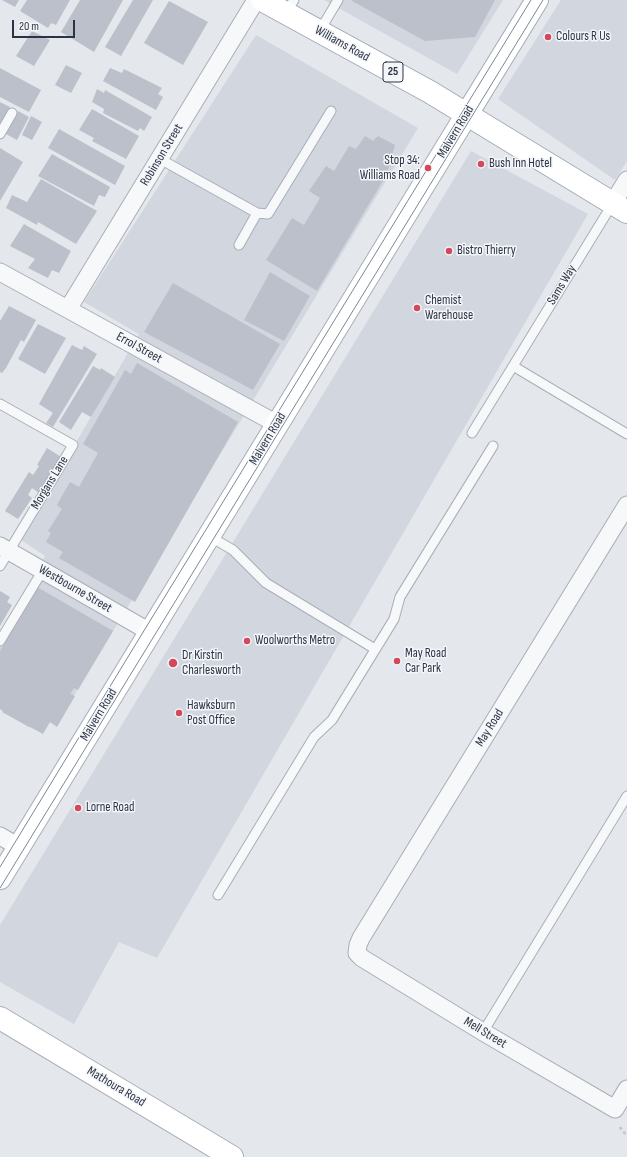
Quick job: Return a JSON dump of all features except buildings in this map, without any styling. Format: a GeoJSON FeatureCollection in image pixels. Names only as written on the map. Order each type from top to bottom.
{"type":"FeatureCollection","features":[{"type":"Feature","properties":{"kind":"main road","name":"Williams Road"},"geometry":{"type":"LineString","coordinates":[[262,0],[290,7],[320,32],[430,92],[620,207]]}},
{"type":"Feature","properties":{"kind":"main road","name":"Malvern Road"},"geometry":{"type":"LineString","coordinates":[[0,878],[537,0]]}},
{"type":"Feature","properties":{"kind":"main road","name":"Mathoura Road"},"geometry":{"type":"LineString","coordinates":[[0,1018],[232,1157]]}},
{"type":"Feature","properties":{"kind":"street","name":"Robinson Street"},"geometry":{"type":"LineString","coordinates":[[68,309],[256,0]]}},
{"type":"Feature","properties":{"kind":"street"},"geometry":{"type":"LineString","coordinates":[[620,207],[627,180]]}},
{"type":"Feature","properties":{"kind":"street","name":"Errol Street"},"geometry":{"type":"LineString","coordinates":[[0,272],[278,424]]}},
{"type":"Feature","properties":{"kind":"street","name":"May Road"},"geometry":{"type":"LineString","coordinates":[[357,953],[361,938],[627,505]]}},
{"type":"Feature","properties":{"kind":"street","name":"Westbourne Street"},"geometry":{"type":"LineString","coordinates":[[5,549],[150,632]]}},
{"type":"Feature","properties":{"kind":"street"},"geometry":{"type":"LineString","coordinates":[[0,836],[19,847]]}},
{"type":"Feature","properties":{"kind":"street","name":"Mell Street"},"geometry":{"type":"LineString","coordinates":[[357,953],[362,958],[483,1032],[615,1109],[627,1089]]}},
{"type":"Feature","properties":{"kind":"lane"},"geometry":{"type":"LineString","coordinates":[[320,32],[338,0]]}},
{"type":"Feature","properties":{"kind":"lane"},"geometry":{"type":"LineString","coordinates":[[160,159],[257,213],[268,214],[331,111]]}},
{"type":"Feature","properties":{"kind":"lane"},"geometry":{"type":"LineString","coordinates":[[0,134],[12,113]]}},
{"type":"Feature","properties":{"kind":"lane","name":"Sams Way"},"geometry":{"type":"LineString","coordinates":[[472,433],[513,366],[620,207]]}},
{"type":"Feature","properties":{"kind":"lane"},"geometry":{"type":"LineString","coordinates":[[239,245],[257,213]]}},
{"type":"Feature","properties":{"kind":"lane"},"geometry":{"type":"LineString","coordinates":[[513,366],[627,434]]}},
{"type":"Feature","properties":{"kind":"lane","name":"Morgans Lane"},"geometry":{"type":"LineString","coordinates":[[0,404],[73,445],[5,549]]}},
{"type":"Feature","properties":{"kind":"lane"},"geometry":{"type":"LineString","coordinates":[[218,895],[314,737],[332,720],[374,649],[394,619],[400,597],[493,446]]}},
{"type":"Feature","properties":{"kind":"lane"},"geometry":{"type":"LineString","coordinates":[[209,536],[233,550],[266,582],[374,649]]}},
{"type":"Feature","properties":{"kind":"lane"},"geometry":{"type":"LineString","coordinates":[[0,566],[5,549]]}},
{"type":"Feature","properties":{"kind":"lane"},"geometry":{"type":"LineString","coordinates":[[0,641],[43,570]]}},
{"type":"Feature","properties":{"kind":"lane"},"geometry":{"type":"LineString","coordinates":[[483,1032],[627,796]]}},
{"type":"Feature","properties":{"kind":"shaded area"},"geometry":{"type":"Polygon","coordinates":[[[324,0],[503,0],[457,74],[324,0]]]}},
{"type":"Feature","properties":{"kind":"shaded area"},"geometry":{"type":"Polygon","coordinates":[[[561,0],[627,0],[627,161],[615,180],[498,99],[561,0]]]}},
{"type":"Feature","properties":{"kind":"shaded area"},"geometry":{"type":"Polygon","coordinates":[[[256,35],[418,128],[69,704],[0,668],[0,635],[45,556],[20,539],[139,334],[84,302],[256,35]]]}},
{"type":"Feature","properties":{"kind":"shaded area"},"geometry":{"type":"Polygon","coordinates":[[[471,151],[588,214],[157,958],[119,942],[74,1024],[0,982],[0,925],[471,151]]]}},
{"type":"Feature","properties":{"kind":"tram line"},"geometry":{"type":"LineString","coordinates":[[0,867],[531,0]]}},
{"type":"Feature","properties":{"kind":"tram line"},"geometry":{"type":"LineString","coordinates":[[0,888],[543,0]]}},
{"type":"Feature","properties":{"kind":"place","name":"Colours R Us"},"geometry":{"type":"Point","coordinates":[548,37]}},
{"type":"Feature","properties":{"kind":"place","name":"Bush Inn Hotel"},"geometry":{"type":"Point","coordinates":[481,164]}},
{"type":"Feature","properties":{"kind":"place","name":"Stop 34: Williams Road"},"geometry":{"type":"Point","coordinates":[428,168]}},
{"type":"Feature","properties":{"kind":"place","name":"Bistro Thierry"},"geometry":{"type":"Point","coordinates":[449,251]}},
{"type":"Feature","properties":{"kind":"place","name":"Chemist Warehouse"},"geometry":{"type":"Point","coordinates":[417,308]}},
{"type":"Feature","properties":{"kind":"place","name":"Woolworths Metro"},"geometry":{"type":"Point","coordinates":[247,641]}},
{"type":"Feature","properties":{"kind":"place","name":"May Road Car Park"},"geometry":{"type":"Point","coordinates":[397,661]}},
{"type":"Feature","properties":{"kind":"place","name":"Dr Kirstin Charlesworth"},"geometry":{"type":"Point","coordinates":[173,663]}},
{"type":"Feature","properties":{"kind":"place","name":"Hawksburn Post Office"},"geometry":{"type":"Point","coordinates":[179,713]}},
{"type":"Feature","properties":{"kind":"place","name":"Lorne Road"},"geometry":{"type":"Point","coordinates":[78,808]}}]}
